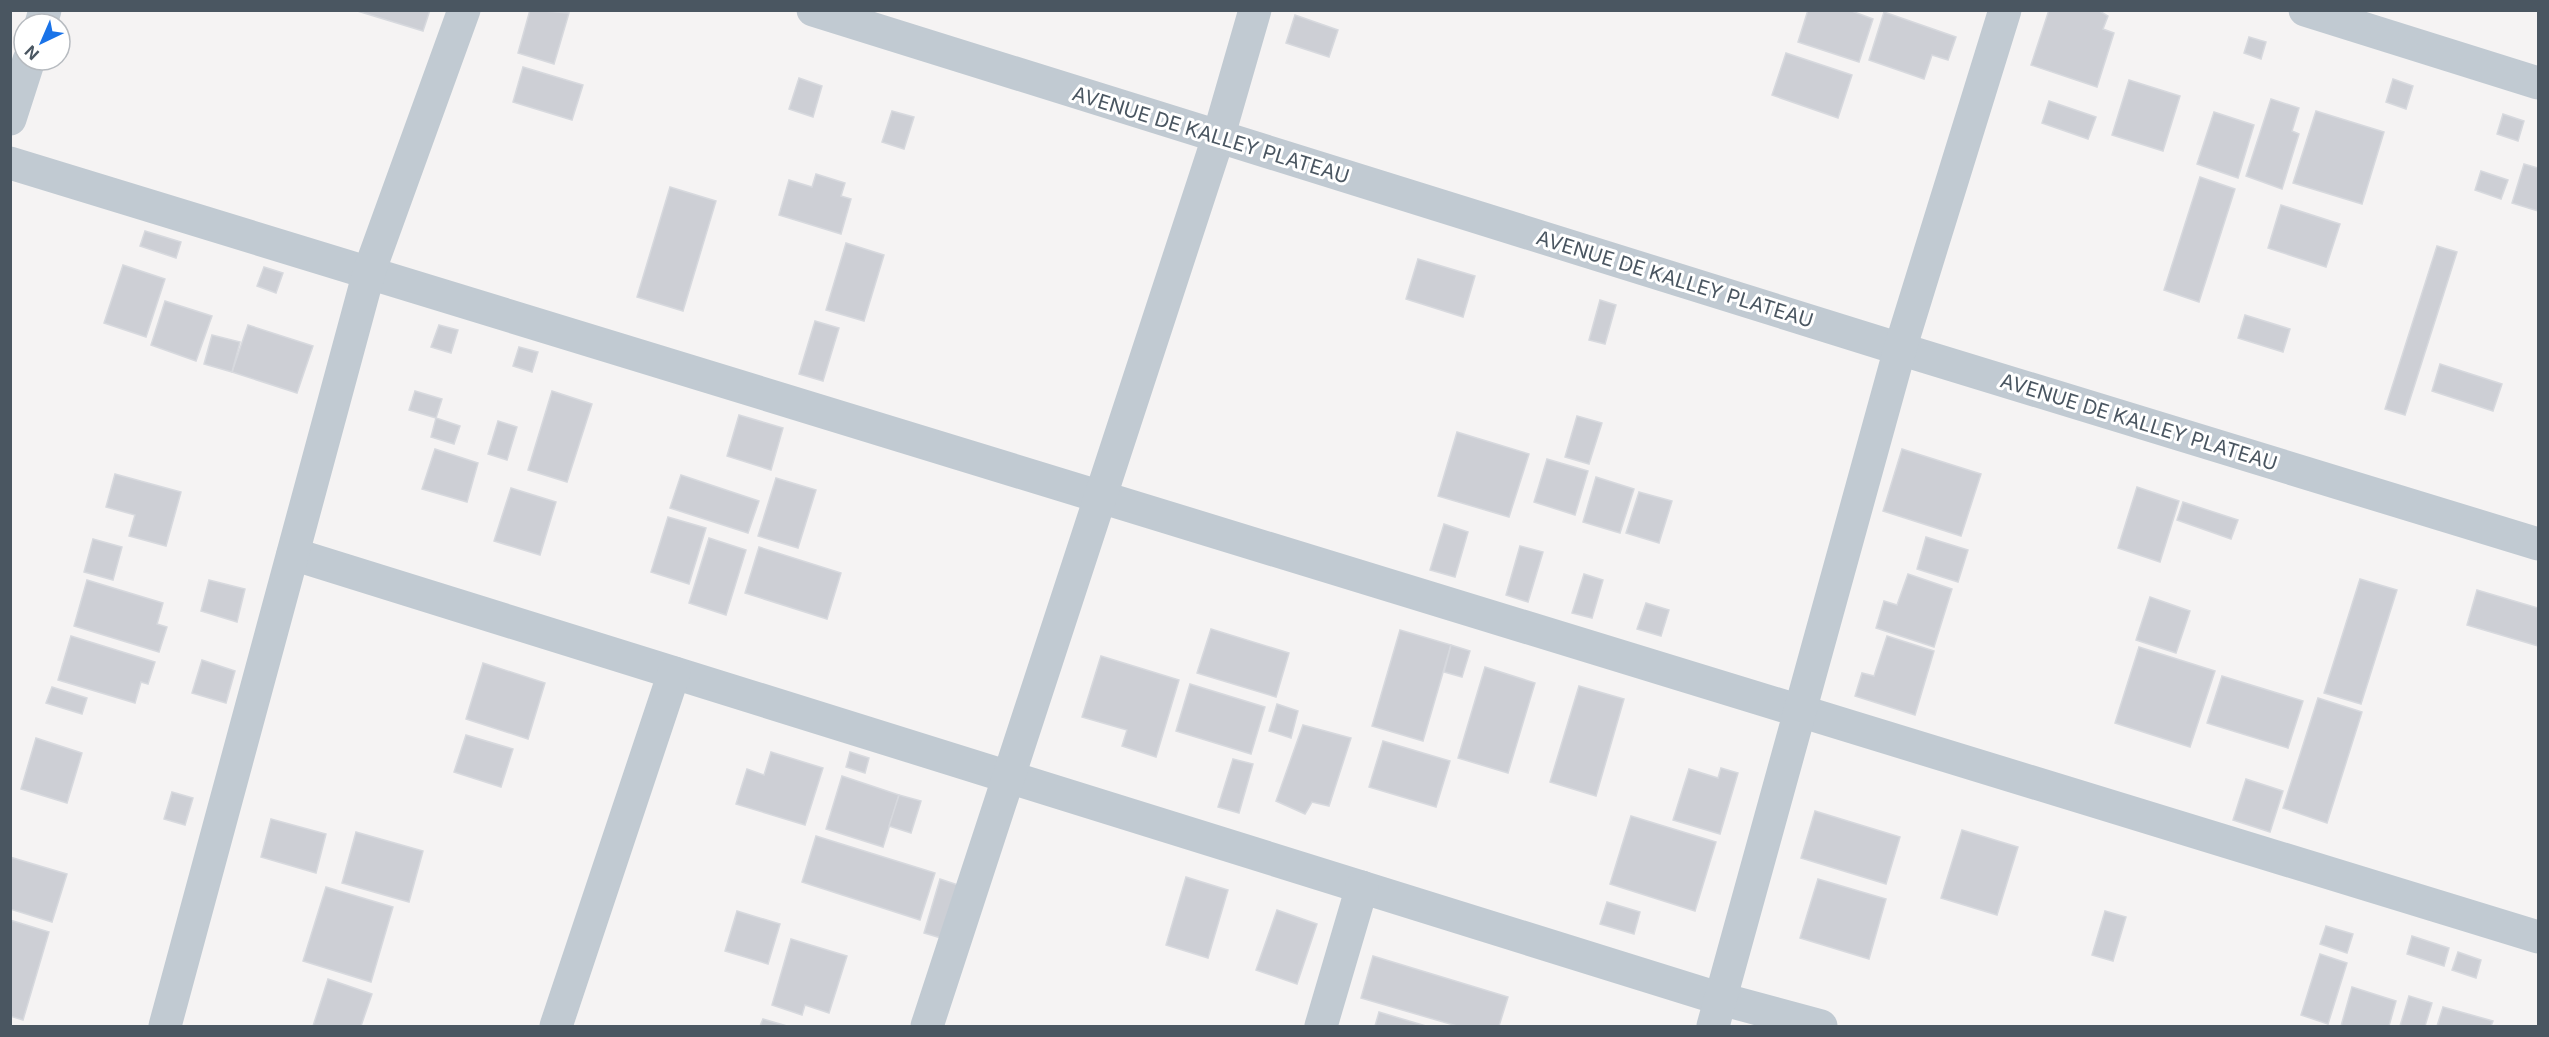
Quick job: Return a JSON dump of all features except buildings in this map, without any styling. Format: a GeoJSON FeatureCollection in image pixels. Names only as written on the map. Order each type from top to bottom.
{"type":"FeatureCollection","features":[{"type":"Feature","properties":{"kind":"street"},"geometry":{"type":"LineString","coordinates":[[165,1026],[369,272],[464,10]]}},
{"type":"Feature","properties":{"kind":"street","name":"AVENUE DE KALLEY PLATEAU"},"geometry":{"type":"LineString","coordinates":[[813,10],[1218,138],[2538,544]]}},
{"type":"Feature","properties":{"kind":"street"},"geometry":{"type":"LineString","coordinates":[[927,1026],[1218,138],[1255,10]]}},
{"type":"Feature","properties":{"kind":"street"},"geometry":{"type":"LineString","coordinates":[[1717,1013],[1900,349],[2005,10]]}},
{"type":"Feature","properties":{"kind":"street"},"geometry":{"type":"LineString","coordinates":[[2305,10],[2538,82]]}},
{"type":"Feature","properties":{"kind":"street"},"geometry":{"type":"LineString","coordinates":[[10,119],[25,72]]}},
{"type":"Feature","properties":{"kind":"street"},"geometry":{"type":"LineString","coordinates":[[10,162],[2538,937]]}},
{"type":"Feature","properties":{"kind":"street"},"geometry":{"type":"LineString","coordinates":[[292,554],[1362,888],[1717,1013],[1821,1026]]}},
{"type":"Feature","properties":{"kind":"street"},"geometry":{"type":"LineString","coordinates":[[556,1026],[674,673]]}},
{"type":"Feature","properties":{"kind":"street"},"geometry":{"type":"LineString","coordinates":[[1321,1026],[1362,888]]}}]}
